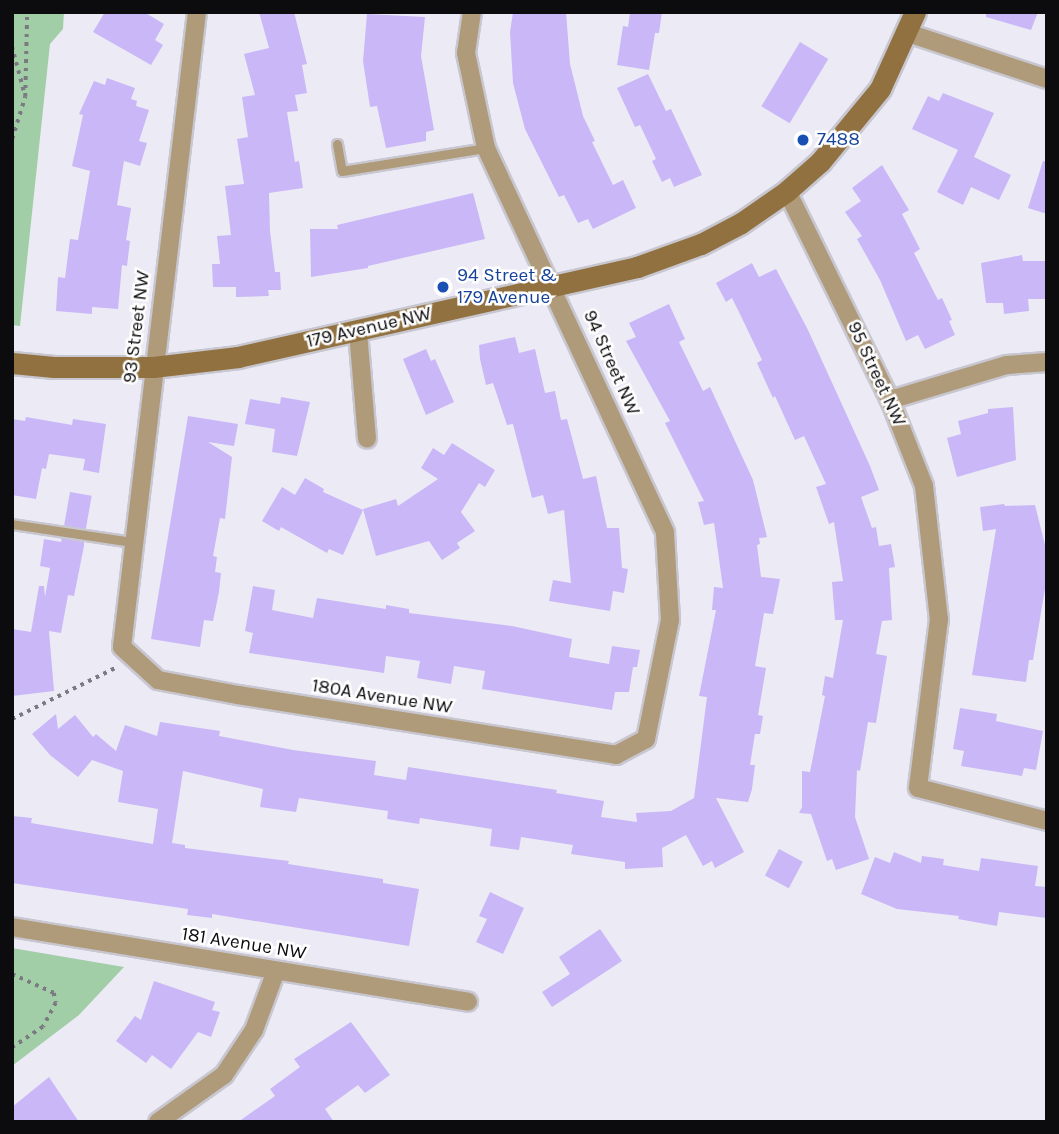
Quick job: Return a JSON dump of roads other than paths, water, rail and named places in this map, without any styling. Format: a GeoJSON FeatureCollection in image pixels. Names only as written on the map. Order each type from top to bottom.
{"type":"FeatureCollection","features":[{"type":"Feature","properties":{"kind":"street","name":"93 Street NW"},"geometry":{"type":"LineString","coordinates":[[128,653],[134,542],[197,12]]}},
{"type":"Feature","properties":{"kind":"street","name":"94 Street NW"},"geometry":{"type":"LineString","coordinates":[[472,12],[466,53],[486,148],[552,284],[665,532],[670,620],[646,739]]}},
{"type":"Feature","properties":{"kind":"street"},"geometry":{"type":"LineString","coordinates":[[787,191],[851,128],[880,89],[908,33],[915,12]]}},
{"type":"Feature","properties":{"kind":"street"},"geometry":{"type":"LineString","coordinates":[[908,33],[1047,79]]}},
{"type":"Feature","properties":{"kind":"street","name":"179 Avenue NW"},"geometry":{"type":"LineString","coordinates":[[12,363],[54,367],[153,367],[238,357],[358,332],[552,284],[636,267],[701,244],[741,223],[787,191]]}},
{"type":"Feature","properties":{"kind":"street","name":"95 Street NW"},"geometry":{"type":"LineString","coordinates":[[787,191],[890,400],[924,486],[939,619],[918,788],[1047,821]]}},
{"type":"Feature","properties":{"kind":"street"},"geometry":{"type":"LineString","coordinates":[[358,332],[368,439]]}},
{"type":"Feature","properties":{"kind":"street"},"geometry":{"type":"LineString","coordinates":[[890,400],[1007,365],[1047,362]]}},
{"type":"Feature","properties":{"kind":"street","name":"180A Avenue NW"},"geometry":{"type":"LineString","coordinates":[[128,653],[159,680],[238,695],[615,755],[646,739]]}},
{"type":"Feature","properties":{"kind":"street","name":"181 Avenue NW"},"geometry":{"type":"LineString","coordinates":[[12,927],[468,1002]]}},
{"type":"Feature","properties":{"kind":"street"},"geometry":{"type":"LineString","coordinates":[[158,1122],[224,1075],[254,1030],[276,971]]}},
{"type":"Feature","properties":{"kind":"lane"},"geometry":{"type":"LineString","coordinates":[[337,144],[342,171],[486,148]]}},
{"type":"Feature","properties":{"kind":"lane"},"geometry":{"type":"LineString","coordinates":[[12,524],[134,542]]}},
{"type":"Feature","properties":{"kind":"place","name":"7488"},"geometry":{"type":"Point","coordinates":[803,140]}},
{"type":"Feature","properties":{"kind":"place","name":"94 Street & 179 Avenue"},"geometry":{"type":"Point","coordinates":[443,287]}}]}
